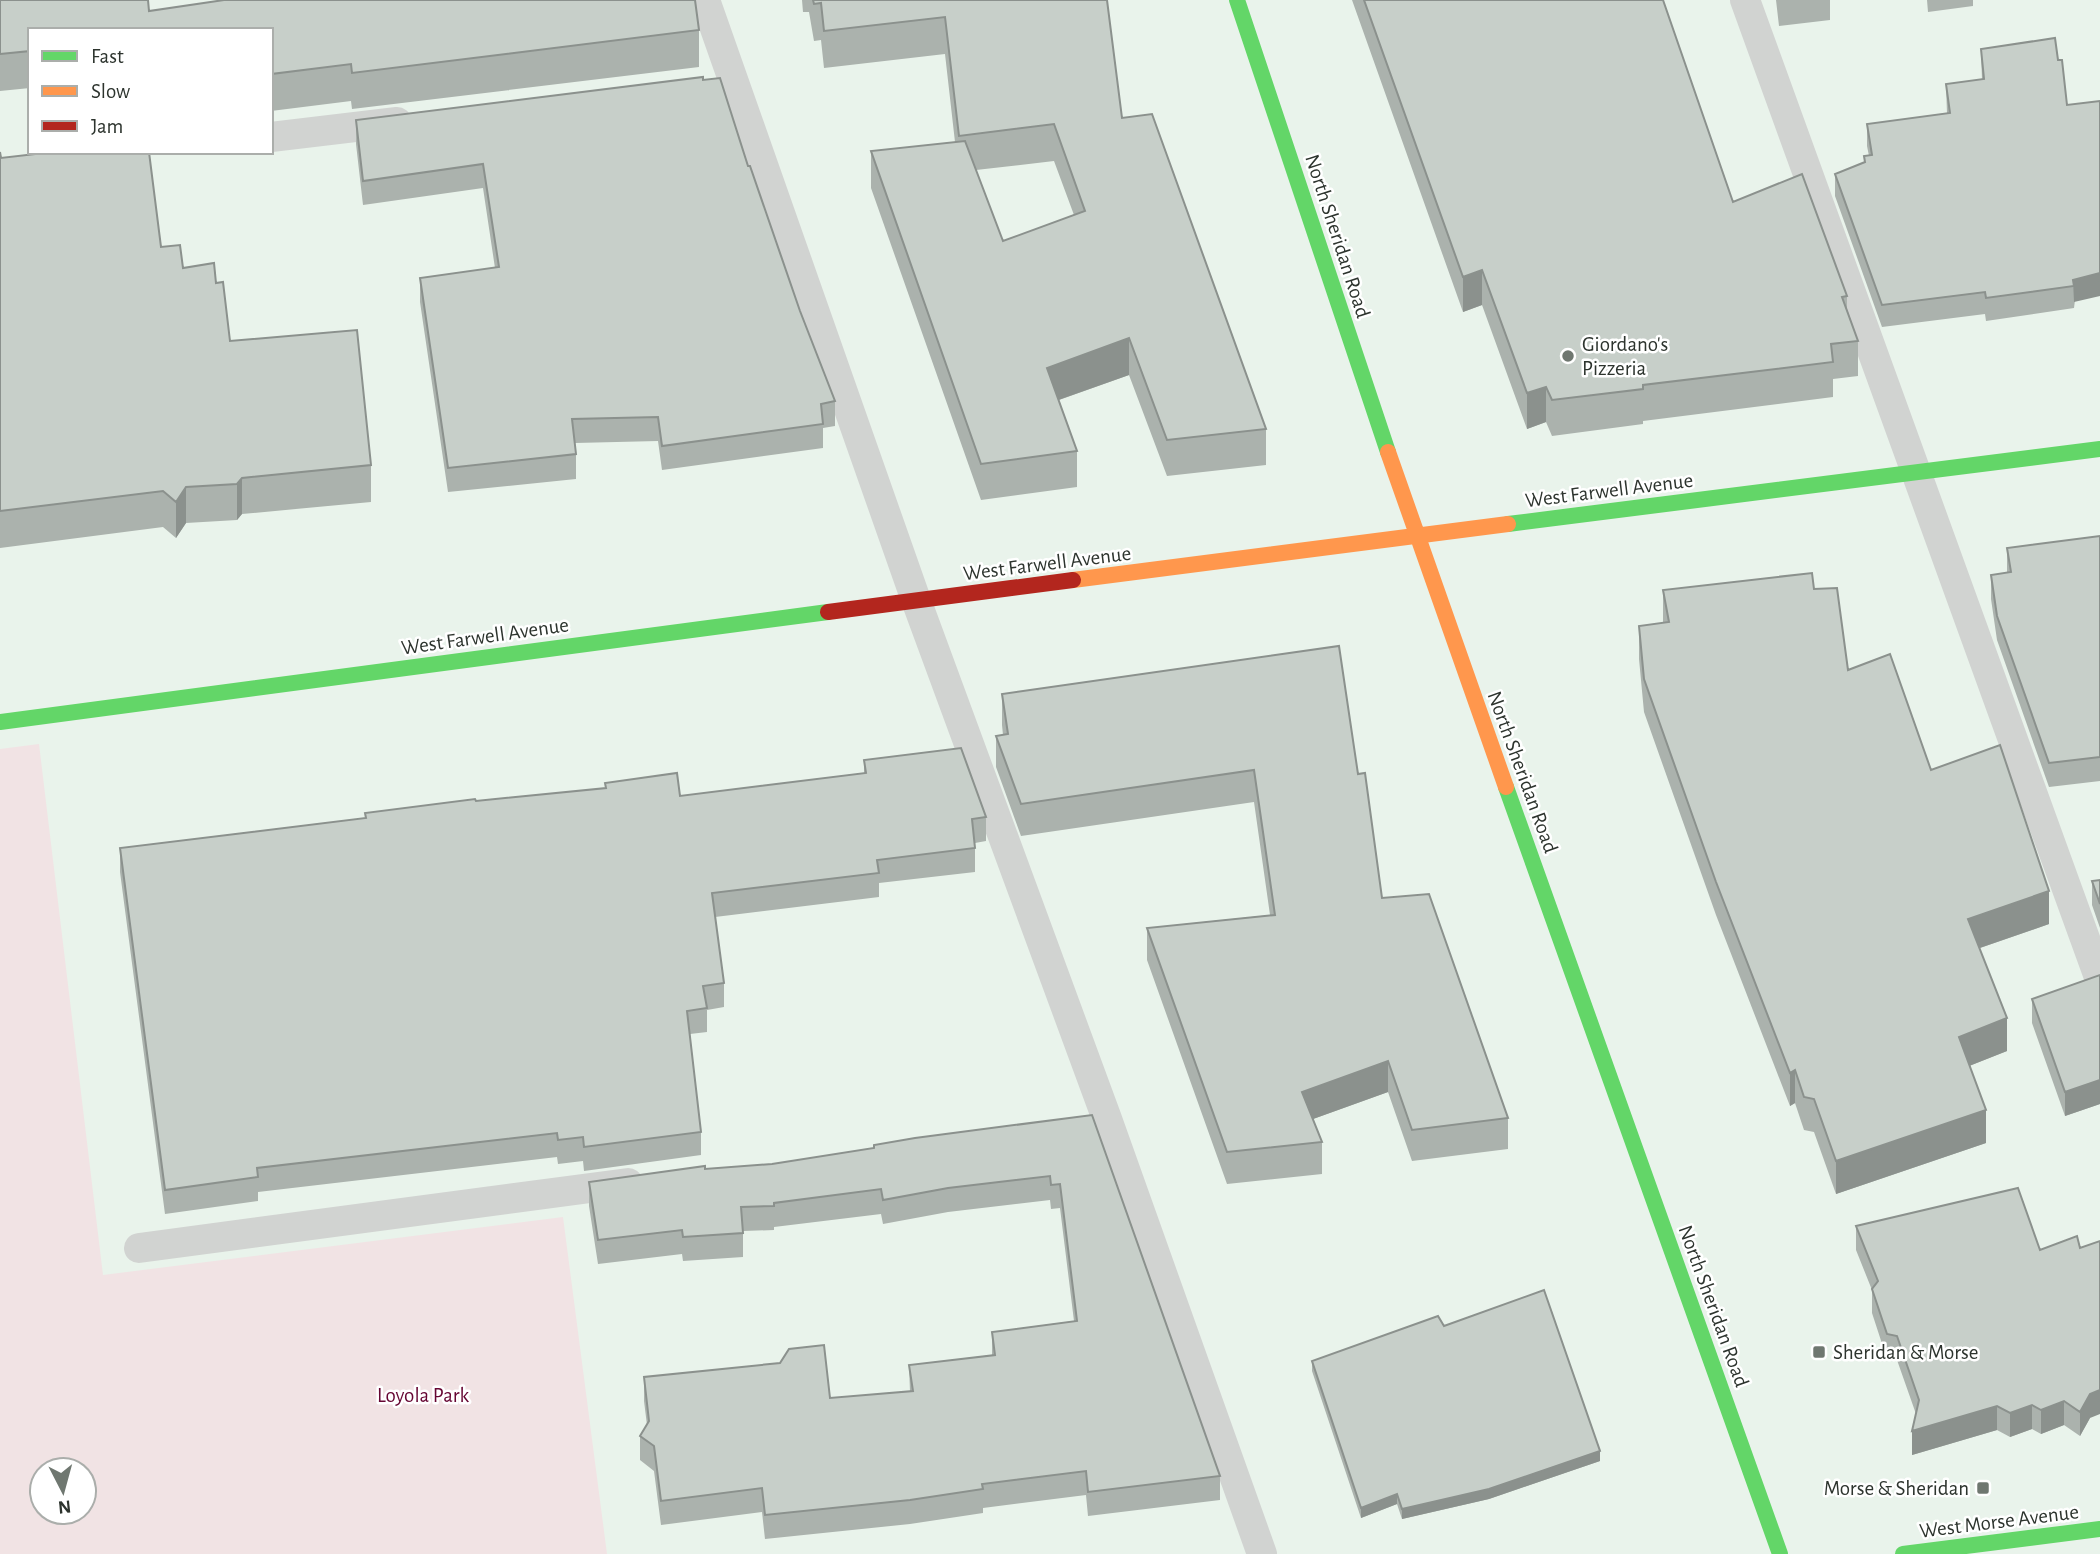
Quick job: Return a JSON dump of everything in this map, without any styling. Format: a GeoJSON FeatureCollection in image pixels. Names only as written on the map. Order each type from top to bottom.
{"type":"FeatureCollection","features":[{"type":"Feature","properties":{"kind":"street","name":"North Sheridan Road"},"geometry":{"type":"LineString","coordinates":[[1237,0],[1416,536],[1780,1554]]}},
{"type":"Feature","properties":{"kind":"street","name":"West Farwell Avenue"},"geometry":{"type":"LineString","coordinates":[[0,722],[916,600],[2100,449]]}},
{"type":"Feature","properties":{"kind":"street","name":"West Morse Avenue"},"geometry":{"type":"LineString","coordinates":[[1903,1554],[2100,1529]]}},
{"type":"Feature","properties":{"kind":"lane"},"geometry":{"type":"LineString","coordinates":[[705,0],[721,81],[916,600],[1094,1121],[1262,1554]]}},
{"type":"Feature","properties":{"kind":"lane"},"geometry":{"type":"LineString","coordinates":[[1745,0],[2100,980]]}},
{"type":"Feature","properties":{"kind":"lane"},"geometry":{"type":"LineString","coordinates":[[273,137],[421,119]]}},
{"type":"Feature","properties":{"kind":"lane"},"geometry":{"type":"LineString","coordinates":[[139,1248],[651,1180]]}},
{"type":"Feature","properties":{"kind":"green space","name":"Loyola Park"},"geometry":{"type":"Polygon","coordinates":[[[39,744],[103,1275],[563,1217],[607,1554],[0,1554],[0,749],[39,744]]]}},
{"type":"Feature","properties":{"kind":"building"},"geometry":{"type":"Polygon","coordinates":[[[0,0],[148,0],[149,11],[224,0],[695,0],[699,30],[352,73],[351,64],[273,74],[273,28],[28,28],[28,51],[0,54],[0,0]]]}},
{"type":"Feature","properties":{"kind":"building"},"geometry":{"type":"Polygon","coordinates":[[[813,0],[1107,0],[1122,118],[1152,114],[1266,429],[1167,440],[1129,338],[1047,368],[1077,451],[981,464],[871,151],[965,141],[1003,241],[1085,211],[1054,124],[959,136],[945,17],[824,31],[821,3],[814,4],[813,0]]]}},
{"type":"Feature","properties":{"kind":"building"},"geometry":{"type":"Polygon","coordinates":[[[1364,0],[1663,0],[1733,202],[1802,174],[1847,296],[1842,297],[1858,341],[1831,344],[1833,362],[1643,385],[1643,389],[1552,400],[1546,387],[1527,393],[1482,270],[1463,277],[1364,0]]]}},
{"type":"Feature","properties":{"kind":"building"},"geometry":{"type":"Polygon","coordinates":[[[2055,38],[2058,60],[2062,60],[2067,105],[2100,101],[2100,273],[2073,280],[2074,286],[1986,298],[1985,292],[1882,305],[1835,174],[1865,162],[1864,156],[1872,155],[1867,124],[1950,113],[1946,84],[1984,79],[1981,49],[2055,38]]]}},
{"type":"Feature","properties":{"kind":"building"},"geometry":{"type":"Polygon","coordinates":[[[703,77],[703,80],[720,78],[748,166],[835,401],[821,404],[823,424],[662,446],[658,417],[572,419],[576,454],[448,468],[420,278],[499,267],[483,164],[363,181],[356,120],[703,77]]]}},
{"type":"Feature","properties":{"kind":"building"},"geometry":{"type":"Polygon","coordinates":[[[0,152],[1,158],[36,154],[149,154],[161,247],[180,245],[183,268],[214,263],[216,283],[223,282],[230,341],[357,330],[371,465],[242,478],[237,484],[186,487],[176,502],[163,491],[0,511],[0,152]]]}},
{"type":"Feature","properties":{"kind":"building"},"geometry":{"type":"Polygon","coordinates":[[[2100,536],[2100,757],[2049,763],[1997,616],[1991,575],[2011,572],[2007,548],[2100,536]]]}},
{"type":"Feature","properties":{"kind":"building"},"geometry":{"type":"Polygon","coordinates":[[[1812,573],[1814,589],[1837,588],[1848,670],[1890,654],[1931,770],[2000,745],[2049,891],[1968,919],[2007,1018],[1959,1037],[1986,1110],[1836,1161],[1814,1099],[1804,1097],[1795,1070],[1790,1073],[1716,882],[1644,679],[1639,626],[1669,622],[1663,590],[1812,573]]]}},
{"type":"Feature","properties":{"kind":"building"},"geometry":{"type":"Polygon","coordinates":[[[1339,646],[1358,774],[1365,773],[1382,898],[1429,894],[1508,1118],[1412,1130],[1388,1061],[1302,1092],[1322,1142],[1227,1152],[1147,928],[1275,915],[1254,770],[1021,804],[996,736],[1008,734],[1002,694],[1339,646]]]}},
{"type":"Feature","properties":{"kind":"building"},"geometry":{"type":"Polygon","coordinates":[[[961,748],[986,817],[972,819],[975,848],[877,860],[879,873],[712,893],[724,983],[703,986],[707,1008],[687,1011],[701,1132],[584,1147],[583,1137],[558,1140],[557,1133],[257,1168],[258,1177],[165,1190],[120,848],[366,818],[365,813],[475,799],[606,788],[605,783],[677,773],[680,796],[866,773],[864,760],[961,748]]]}},
{"type":"Feature","properties":{"kind":"building"},"geometry":{"type":"Polygon","coordinates":[[[2100,880],[2100,904],[2092,881],[2100,880]]]}},
{"type":"Feature","properties":{"kind":"building"},"geometry":{"type":"Polygon","coordinates":[[[2100,975],[2100,1080],[2065,1092],[2032,999],[2100,975]]]}},
{"type":"Feature","properties":{"kind":"building"},"geometry":{"type":"Polygon","coordinates":[[[1092,1115],[1220,1476],[1088,1492],[1086,1471],[982,1484],[983,1489],[910,1500],[765,1515],[762,1488],[661,1501],[654,1446],[640,1436],[649,1421],[644,1377],[780,1363],[789,1349],[824,1345],[830,1398],[913,1391],[909,1365],[995,1355],[992,1332],[1077,1321],[1060,1184],[1051,1185],[1050,1176],[948,1188],[883,1200],[881,1189],[774,1203],[774,1206],[741,1207],[743,1233],[683,1237],[682,1230],[598,1240],[589,1182],[705,1166],[705,1169],[772,1164],[874,1148],[874,1145],[915,1138],[1092,1115]]]}},
{"type":"Feature","properties":{"kind":"building"},"geometry":{"type":"Polygon","coordinates":[[[2018,1188],[2040,1250],[2077,1236],[2080,1248],[2100,1241],[2100,1390],[2090,1394],[2080,1412],[2064,1401],[2041,1410],[2032,1405],[2010,1413],[1997,1406],[1912,1431],[1919,1400],[1897,1336],[1887,1334],[1872,1289],[1878,1281],[1856,1226],[2018,1188]]]}},
{"type":"Feature","properties":{"kind":"building"},"geometry":{"type":"Polygon","coordinates":[[[1544,1290],[1600,1451],[1489,1489],[1402,1509],[1397,1494],[1361,1508],[1312,1361],[1438,1316],[1444,1326],[1544,1290]]]}},
{"type":"Feature","properties":{"kind":"traffic: fast"},"geometry":{"type":"LineString","coordinates":[[1237,0],[1388,452]]}},
{"type":"Feature","properties":{"kind":"traffic: fast"},"geometry":{"type":"LineString","coordinates":[[1508,524],[2100,449]]}},
{"type":"Feature","properties":{"kind":"traffic: fast"},"geometry":{"type":"LineString","coordinates":[[0,722],[828,612]]}},
{"type":"Feature","properties":{"kind":"traffic: fast"},"geometry":{"type":"LineString","coordinates":[[1506,787],[1780,1554]]}},
{"type":"Feature","properties":{"kind":"traffic: fast"},"geometry":{"type":"LineString","coordinates":[[1903,1554],[2100,1529]]}},
{"type":"Feature","properties":{"kind":"traffic: slow"},"geometry":{"type":"LineString","coordinates":[[1388,452],[1506,787]]}},
{"type":"Feature","properties":{"kind":"traffic: slow"},"geometry":{"type":"LineString","coordinates":[[1073,580],[1508,524]]}},
{"type":"Feature","properties":{"kind":"traffic: jam"},"geometry":{"type":"LineString","coordinates":[[828,612],[1073,580]]}},
{"type":"Feature","properties":{"kind":"place","name":"Giordano's Pizzeria"},"geometry":{"type":"Point","coordinates":[1568,356]}},
{"type":"Feature","properties":{"kind":"place","name":"Sheridan & Morse"},"geometry":{"type":"Point","coordinates":[1819,1352]}},
{"type":"Feature","properties":{"kind":"place","name":"Morse & Sheridan"},"geometry":{"type":"Point","coordinates":[1983,1488]}}]}
